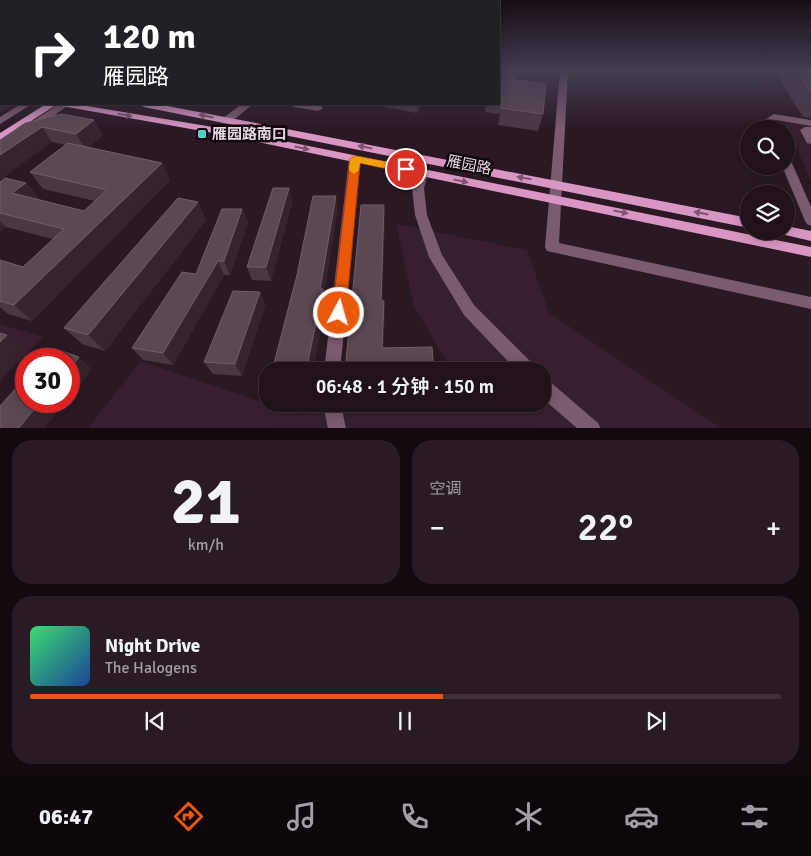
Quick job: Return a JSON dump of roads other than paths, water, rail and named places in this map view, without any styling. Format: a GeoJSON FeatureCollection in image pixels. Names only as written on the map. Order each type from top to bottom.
{"type":"FeatureCollection","features":[{"type":"Feature","properties":{"kind":"main road"},"geometry":{"type":"LineString","coordinates":[[0,130],[39,105]]}},
{"type":"Feature","properties":{"kind":"main road"},"geometry":{"type":"LineString","coordinates":[[0,138],[50,105]]}},
{"type":"Feature","properties":{"kind":"main road","name":"雁园路"},"geometry":{"type":"LineString","coordinates":[[69,105],[219,131],[811,252]]}},
{"type":"Feature","properties":{"kind":"main road","name":"雁园路"},"geometry":{"type":"LineString","coordinates":[[149,105],[740,221]]}},
{"type":"Feature","properties":{"kind":"main road"},"geometry":{"type":"LineString","coordinates":[[795,232],[811,236]]}},
{"type":"Feature","properties":{"kind":"street"},"geometry":{"type":"LineString","coordinates":[[563,90],[552,247],[811,303]]}},
{"type":"Feature","properties":{"kind":"street"},"geometry":{"type":"LineString","coordinates":[[0,121],[25,105]]}},
{"type":"Feature","properties":{"kind":"street"},"geometry":{"type":"LineString","coordinates":[[0,148],[62,105]]}},
{"type":"Feature","properties":{"kind":"street"},"geometry":{"type":"LineString","coordinates":[[227,120],[247,105]]}},
{"type":"Feature","properties":{"kind":"street"},"geometry":{"type":"LineString","coordinates":[[300,105],[318,108]]}},
{"type":"Feature","properties":{"kind":"street"},"geometry":{"type":"LineString","coordinates":[[770,120],[774,118],[789,120]]}},
{"type":"Feature","properties":{"kind":"street"},"geometry":{"type":"LineString","coordinates":[[795,121],[811,123]]}},
{"type":"Feature","properties":{"kind":"street"},"geometry":{"type":"LineString","coordinates":[[811,130],[805,130],[811,141]]}},
{"type":"Feature","properties":{"kind":"street"},"geometry":{"type":"LineString","coordinates":[[333,362],[355,159]]}},
{"type":"Feature","properties":{"kind":"street"},"geometry":{"type":"LineString","coordinates":[[422,173],[418,188],[421,215],[436,257],[469,310],[519,362]]}},
{"type":"Feature","properties":{"kind":"street"},"geometry":{"type":"LineString","coordinates":[[791,175],[811,221]]}},
{"type":"Feature","properties":{"kind":"street"},"geometry":{"type":"LineString","coordinates":[[551,394],[592,428]]}},
{"type":"Feature","properties":{"kind":"street"},"geometry":{"type":"LineString","coordinates":[[334,412],[337,428]]}},
{"type":"Feature","properties":{"kind":"place","name":"雁园路南口"},"geometry":{"type":"Point","coordinates":[202,134]}}]}
